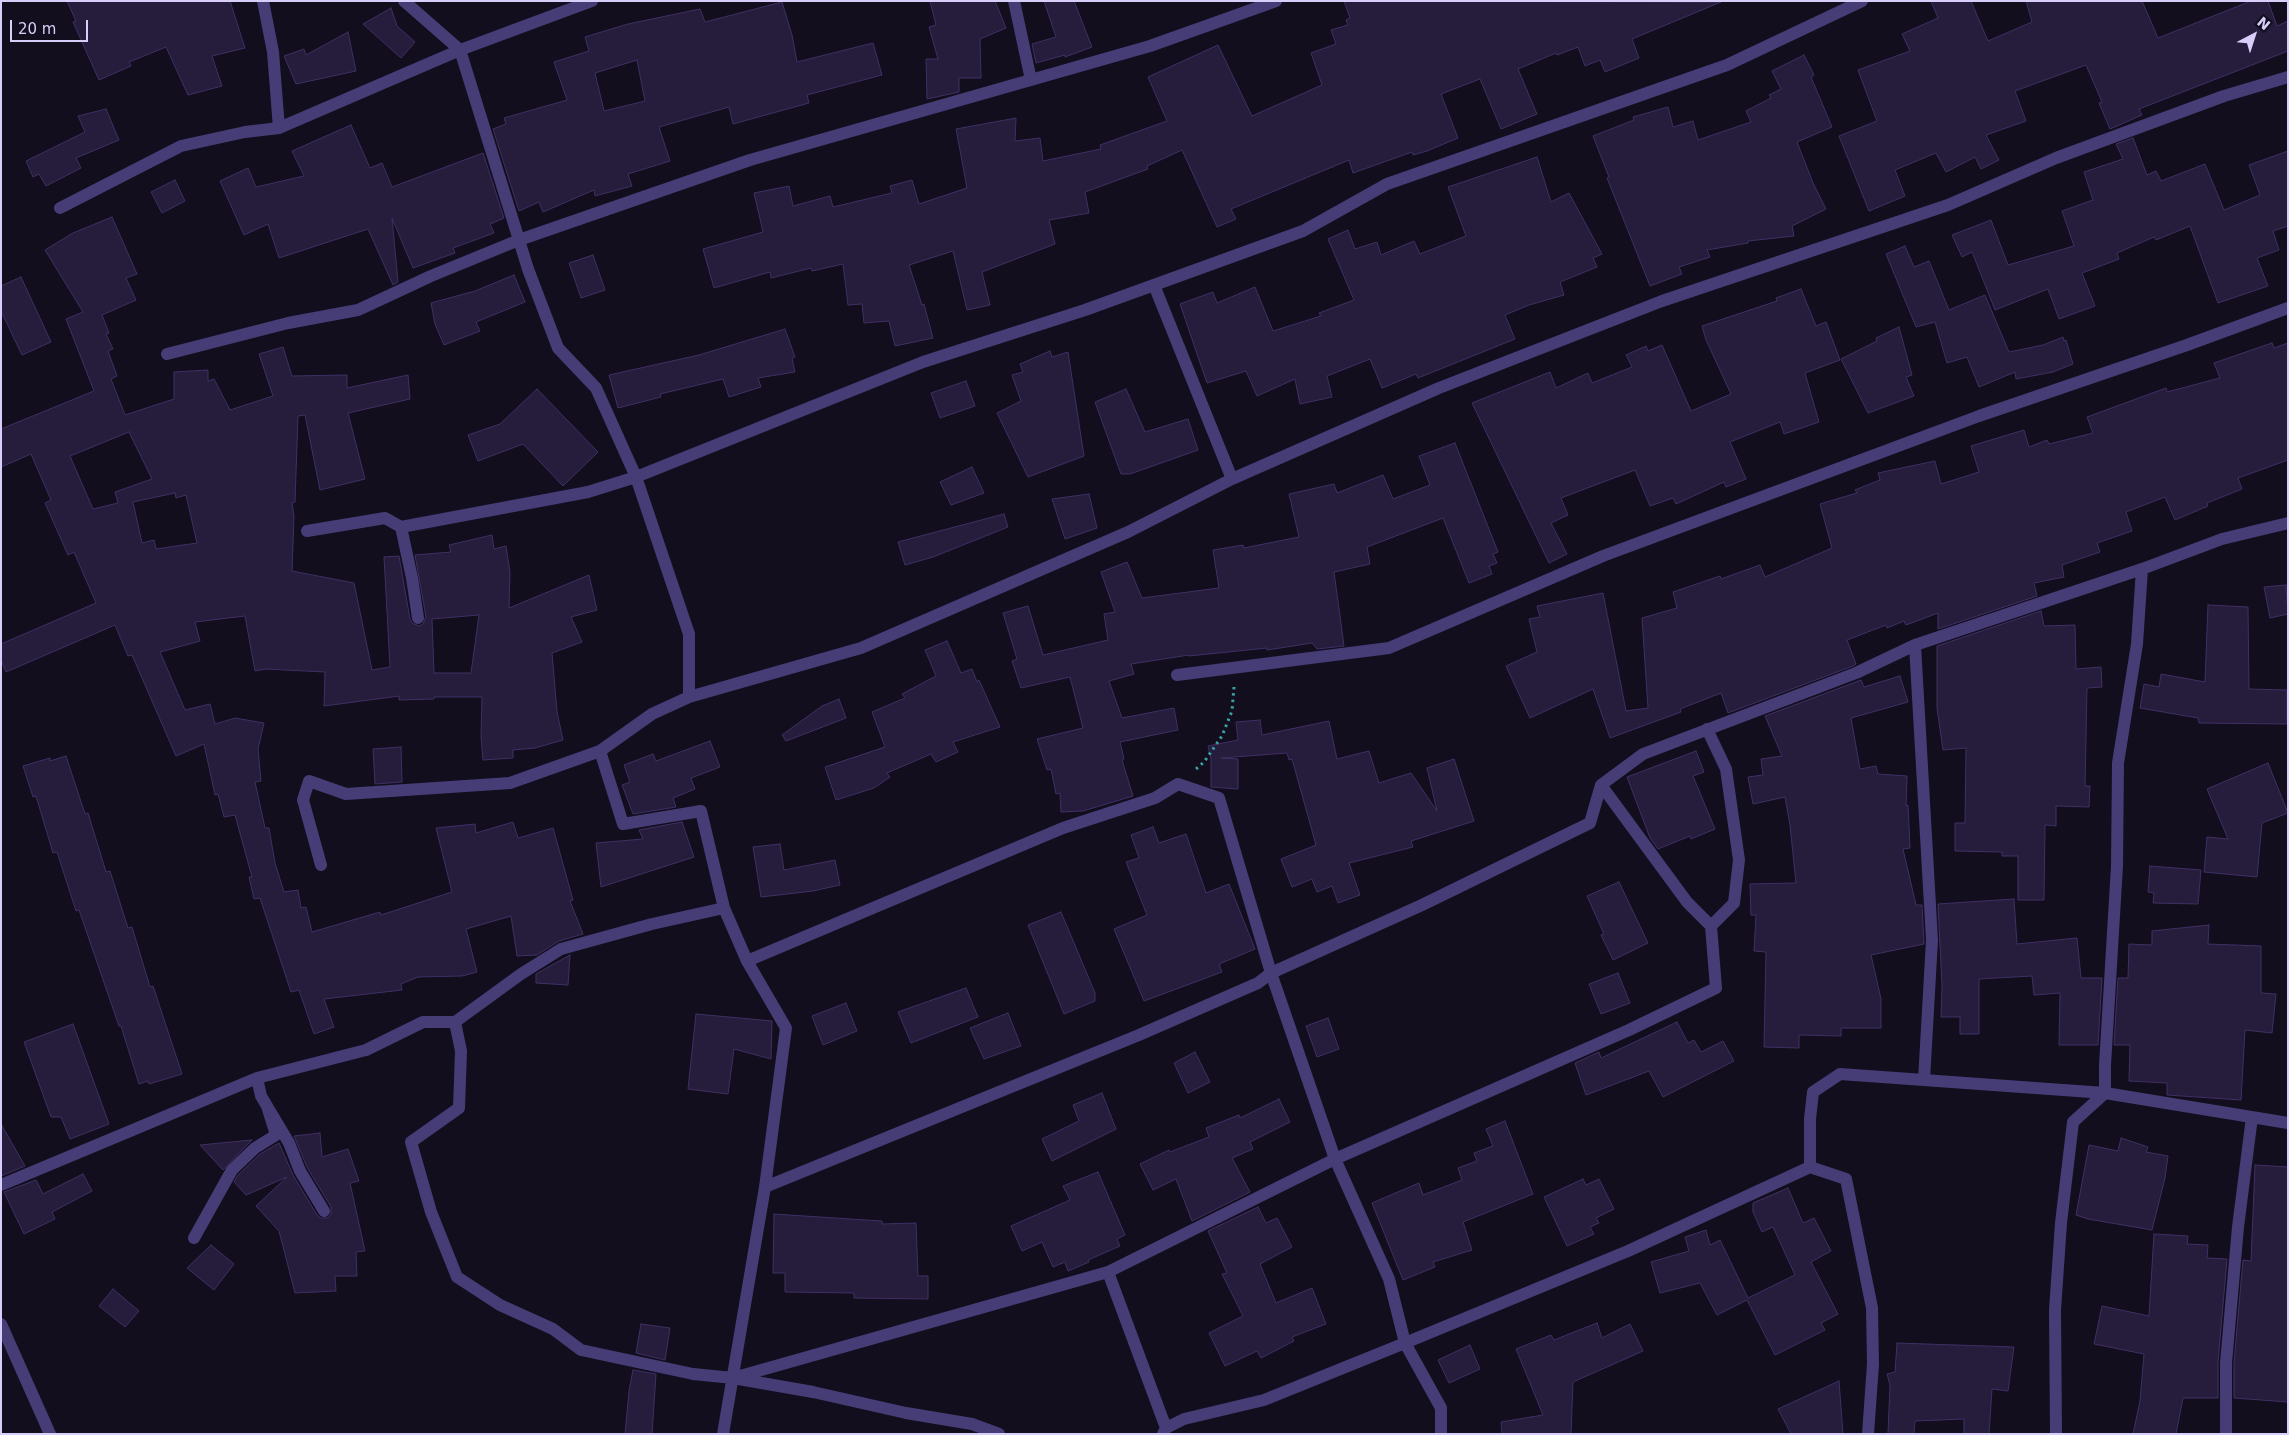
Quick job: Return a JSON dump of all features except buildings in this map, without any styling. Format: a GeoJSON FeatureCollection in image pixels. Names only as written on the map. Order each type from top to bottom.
{"type":"FeatureCollection","features":[{"type":"Feature","properties":{"kind":"street"},"geometry":{"type":"LineString","coordinates":[[264,1],[273,52],[279,128]]}},
{"type":"Feature","properties":{"kind":"street"},"geometry":{"type":"LineString","coordinates":[[404,1],[460,50],[528,269],[558,348],[596,388],[636,477],[689,634],[689,697]]}},
{"type":"Feature","properties":{"kind":"street"},"geometry":{"type":"LineString","coordinates":[[60,208],[181,146],[245,132],[279,128],[460,50],[592,1]]}},
{"type":"Feature","properties":{"kind":"street"},"geometry":{"type":"LineString","coordinates":[[1014,1],[1031,80]]}},
{"type":"Feature","properties":{"kind":"street"},"geometry":{"type":"LineString","coordinates":[[167,354],[288,323],[358,310],[431,276],[519,240],[750,160],[1150,46],[1276,1]]}},
{"type":"Feature","properties":{"kind":"street"},"geometry":{"type":"LineString","coordinates":[[307,531],[385,518],[401,527],[588,492],[636,477],[923,362],[1154,286],[1302,231],[1387,184],[1726,65],[1862,1]]}},
{"type":"Feature","properties":{"kind":"street"},"geometry":{"type":"LineString","coordinates":[[320,865],[303,800],[309,781],[346,794],[510,783],[600,751],[652,714],[689,697],[861,648],[1128,532],[1232,479],[1439,388],[1662,301],[1948,205],[2056,158],[2224,96],[2288,77]]}},
{"type":"Feature","properties":{"kind":"street"},"geometry":{"type":"LineString","coordinates":[[1154,286],[1232,479]]}},
{"type":"Feature","properties":{"kind":"street"},"geometry":{"type":"LineString","coordinates":[[1177,676],[1236,666],[1389,648],[1603,556],[1979,416],[2187,345],[2288,308]]}},
{"type":"Feature","properties":{"kind":"street"},"geometry":{"type":"LineString","coordinates":[[765,1187],[1139,1035],[1258,983],[1272,973],[1422,905],[1590,823],[1600,784],[1642,754],[1856,673],[1915,645],[2142,569],[2222,539],[2288,523]]}},
{"type":"Feature","properties":{"kind":"street"},"geometry":{"type":"LineString","coordinates":[[401,527],[418,618]]}},
{"type":"Feature","properties":{"kind":"street"},"geometry":{"type":"LineString","coordinates":[[2106,1093],[2105,1065],[2117,866],[2118,762],[2136,644],[2142,569]]}},
{"type":"Feature","properties":{"kind":"street"},"geometry":{"type":"LineString","coordinates":[[1915,645],[1932,940],[1924,1080]]}},
{"type":"Feature","properties":{"kind":"street"},"geometry":{"type":"LineString","coordinates":[[1707,729],[1726,769],[1739,860],[1734,903],[1711,926]]}},
{"type":"Feature","properties":{"kind":"street"},"geometry":{"type":"LineString","coordinates":[[600,751],[623,824],[701,810],[724,908],[747,961],[786,1028],[765,1187],[723,1434]]}},
{"type":"Feature","properties":{"kind":"street"},"geometry":{"type":"LineString","coordinates":[[747,961],[1063,828],[1155,798],[1178,784],[1219,798],[1272,973],[1335,1159],[1389,1279],[1405,1343],[1441,1408],[1441,1434]]}},
{"type":"Feature","properties":{"kind":"street"},"geometry":{"type":"LineString","coordinates":[[733,1378],[1108,1272],[1335,1159],[1629,1030],[1716,988],[1711,926],[1687,902],[1600,784]]}},
{"type":"Feature","properties":{"kind":"street"},"geometry":{"type":"LineString","coordinates":[[1,1185],[257,1078],[366,1050],[423,1022],[455,1022],[521,974],[561,950],[652,924],[724,908]]}},
{"type":"Feature","properties":{"kind":"street"},"geometry":{"type":"LineString","coordinates":[[455,1022],[460,1051],[459,1108],[411,1142],[431,1212],[457,1277],[500,1305],[553,1329],[581,1350],[693,1374],[733,1378],[813,1392],[906,1413],[972,1424],[999,1434]]}},
{"type":"Feature","properties":{"kind":"street"},"geometry":{"type":"LineString","coordinates":[[1810,1167],[1810,1119],[1813,1092],[1840,1074],[2106,1093],[2288,1122]]}},
{"type":"Feature","properties":{"kind":"street"},"geometry":{"type":"LineString","coordinates":[[257,1078],[261,1096],[289,1143],[300,1170],[324,1211]]}},
{"type":"Feature","properties":{"kind":"street"},"geometry":{"type":"LineString","coordinates":[[2056,1434],[2055,1310],[2061,1223],[2073,1122],[2106,1093]]}},
{"type":"Feature","properties":{"kind":"street"},"geometry":{"type":"LineString","coordinates":[[194,1238],[214,1199],[232,1170],[256,1148],[276,1135],[267,1106]]}},
{"type":"Feature","properties":{"kind":"street"},"geometry":{"type":"LineString","coordinates":[[2226,1434],[2226,1362],[2238,1227],[2252,1117]]}},
{"type":"Feature","properties":{"kind":"street"},"geometry":{"type":"LineString","coordinates":[[1108,1272],[1164,1431],[1184,1419],[1264,1400],[1405,1343],[1628,1251],[1810,1167],[1846,1179],[1872,1308],[1873,1364],[1868,1434]]}},
{"type":"Feature","properties":{"kind":"street"},"geometry":{"type":"LineString","coordinates":[[1,1324],[50,1434]]}},
{"type":"Feature","properties":{"kind":"path"},"geometry":{"type":"LineString","coordinates":[[1178,784],[1204,762],[1222,736],[1232,711],[1236,666]]}}]}
